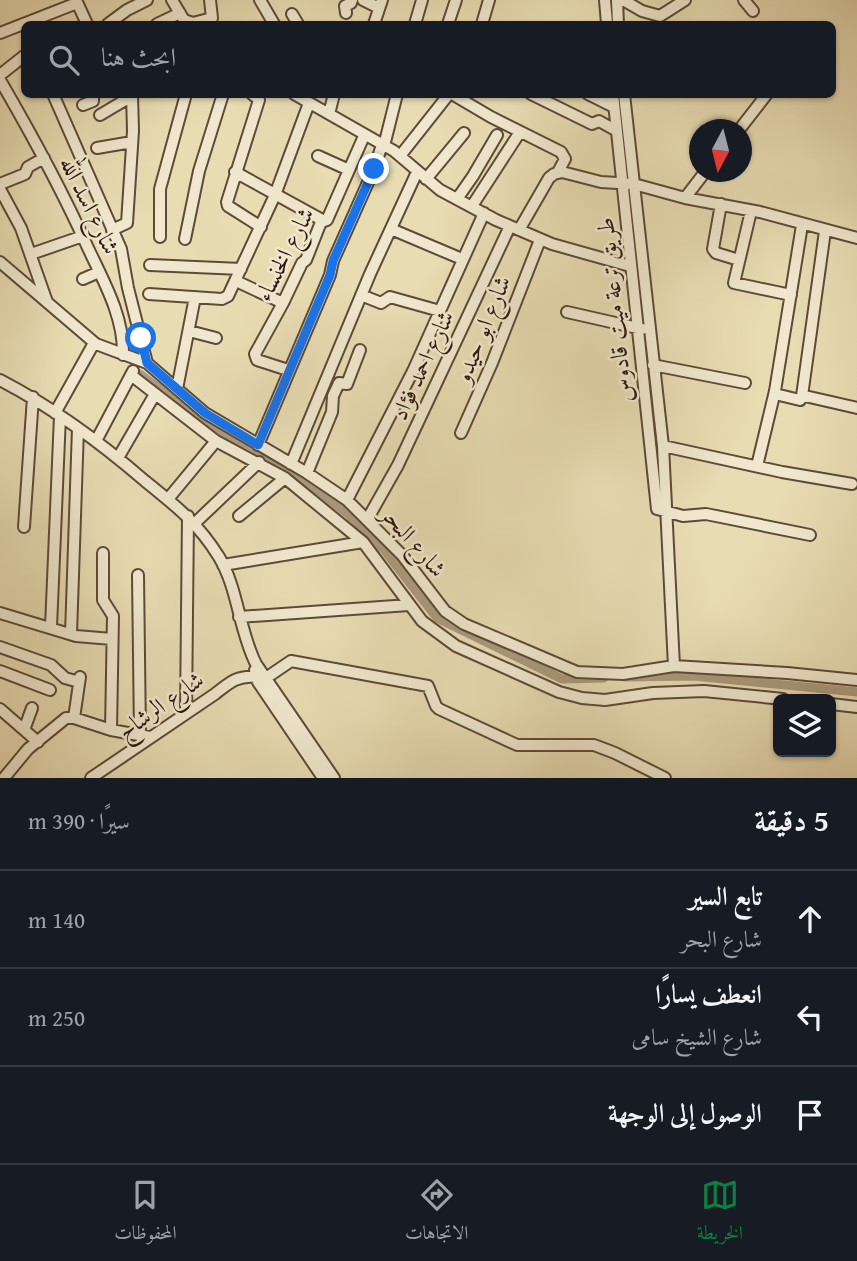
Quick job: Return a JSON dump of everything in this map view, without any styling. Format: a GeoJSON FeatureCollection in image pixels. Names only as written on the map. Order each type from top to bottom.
{"type":"FeatureCollection","features":[{"type":"Feature","properties":{"kind":"street"},"geometry":{"type":"LineString","coordinates":[[112,21],[147,0]]}},
{"type":"Feature","properties":{"kind":"street"},"geometry":{"type":"LineString","coordinates":[[172,0],[185,21]]}},
{"type":"Feature","properties":{"kind":"street"},"geometry":{"type":"LineString","coordinates":[[202,21],[212,18],[210,0]]}},
{"type":"Feature","properties":{"kind":"street"},"geometry":{"type":"LineString","coordinates":[[260,0],[272,21]]}},
{"type":"Feature","properties":{"kind":"street"},"geometry":{"type":"LineString","coordinates":[[346,13],[345,6],[352,0]]}},
{"type":"Feature","properties":{"kind":"street"},"geometry":{"type":"LineString","coordinates":[[363,0],[381,4],[375,21]]}},
{"type":"Feature","properties":{"kind":"street"},"geometry":{"type":"LineString","coordinates":[[416,21],[422,0]]}},
{"type":"Feature","properties":{"kind":"street"},"geometry":{"type":"LineString","coordinates":[[449,21],[456,0]]}},
{"type":"Feature","properties":{"kind":"street"},"geometry":{"type":"LineString","coordinates":[[485,21],[489,0]]}},
{"type":"Feature","properties":{"kind":"street"},"geometry":{"type":"LineString","coordinates":[[605,0],[607,21]]}},
{"type":"Feature","properties":{"kind":"street"},"geometry":{"type":"LineString","coordinates":[[617,0],[618,21]]}},
{"type":"Feature","properties":{"kind":"street"},"geometry":{"type":"LineString","coordinates":[[623,0],[642,11],[660,16],[685,0]]}},
{"type":"Feature","properties":{"kind":"street"},"geometry":{"type":"LineString","coordinates":[[744,0],[753,11]]}},
{"type":"Feature","properties":{"kind":"street"},"geometry":{"type":"LineString","coordinates":[[28,21],[76,1],[86,21]]}},
{"type":"Feature","properties":{"kind":"street"},"geometry":{"type":"LineString","coordinates":[[163,21],[180,13]]}},
{"type":"Feature","properties":{"kind":"street"},"geometry":{"type":"LineString","coordinates":[[292,14],[296,21]]}},
{"type":"Feature","properties":{"kind":"street"},"geometry":{"type":"LineString","coordinates":[[0,33],[21,24]]}},
{"type":"Feature","properties":{"kind":"street"},"geometry":{"type":"LineString","coordinates":[[0,77],[21,59]]}},
{"type":"Feature","properties":{"kind":"street","name":"شارع اسد الله"},"geometry":{"type":"LineString","coordinates":[[0,77],[44,158],[99,272],[119,322],[123,355]]}},
{"type":"Feature","properties":{"kind":"street"},"geometry":{"type":"LineString","coordinates":[[55,98],[121,249],[143,361],[131,375],[96,441]]}},
{"type":"Feature","properties":{"kind":"street"},"geometry":{"type":"LineString","coordinates":[[83,105],[93,101],[93,98]]}},
{"type":"Feature","properties":{"kind":"street"},"geometry":{"type":"LineString","coordinates":[[100,115],[127,98]]}},
{"type":"Feature","properties":{"kind":"street"},"geometry":{"type":"LineString","coordinates":[[112,230],[127,223],[132,98]]}},
{"type":"Feature","properties":{"kind":"street"},"geometry":{"type":"LineString","coordinates":[[160,237],[160,189],[185,98]]}},
{"type":"Feature","properties":{"kind":"street"},"geometry":{"type":"LineString","coordinates":[[184,239],[199,171],[222,98]]}},
{"type":"Feature","properties":{"kind":"street"},"geometry":{"type":"LineString","coordinates":[[257,98],[259,100],[227,204],[261,227]]}},
{"type":"Feature","properties":{"kind":"street"},"geometry":{"type":"LineString","coordinates":[[149,294],[225,298],[236,281],[275,195],[300,98]]}},
{"type":"Feature","properties":{"kind":"street"},"geometry":{"type":"LineString","coordinates":[[302,98],[383,145],[422,175],[484,213],[540,240],[630,266]]}},
{"type":"Feature","properties":{"kind":"street"},"geometry":{"type":"LineString","coordinates":[[329,114],[333,98]]}},
{"type":"Feature","properties":{"kind":"street"},"geometry":{"type":"LineString","coordinates":[[258,445],[330,275],[333,261],[374,169],[396,98]]}},
{"type":"Feature","properties":{"kind":"street"},"geometry":{"type":"LineString","coordinates":[[400,156],[448,98]]}},
{"type":"Feature","properties":{"kind":"street"},"geometry":{"type":"LineString","coordinates":[[458,98],[563,154],[565,159],[558,172],[634,184],[857,238]]}},
{"type":"Feature","properties":{"kind":"street"},"geometry":{"type":"LineString","coordinates":[[539,98],[592,124],[599,121],[617,131]]}},
{"type":"Feature","properties":{"kind":"street"},"geometry":{"type":"LineString","coordinates":[[597,98],[614,107]]}},
{"type":"Feature","properties":{"kind":"street","name":"طريق ترعة ميت قادوس"},"geometry":{"type":"LineString","coordinates":[[613,98],[630,266],[637,280],[649,331],[663,446],[674,666]]}},
{"type":"Feature","properties":{"kind":"street","name":"طريق ترعة ميت قادوس"},"geometry":{"type":"LineString","coordinates":[[624,98],[634,184],[637,328],[655,503],[660,512],[668,513]]}},
{"type":"Feature","properties":{"kind":"street"},"geometry":{"type":"LineString","coordinates":[[748,119],[764,98]]}},
{"type":"Feature","properties":{"kind":"street"},"geometry":{"type":"LineString","coordinates":[[472,206],[520,132]]}},
{"type":"Feature","properties":{"kind":"street"},"geometry":{"type":"LineString","coordinates":[[291,464],[391,229],[422,175],[464,133]]}},
{"type":"Feature","properties":{"kind":"street"},"geometry":{"type":"LineString","coordinates":[[457,198],[497,135]]}},
{"type":"Feature","properties":{"kind":"street","name":"شارع الخنساء"},"geometry":{"type":"LineString","coordinates":[[288,370],[255,357],[324,221],[327,220],[364,136]]}},
{"type":"Feature","properties":{"kind":"street"},"geometry":{"type":"LineString","coordinates":[[97,148],[132,142]]}},
{"type":"Feature","properties":{"kind":"street"},"geometry":{"type":"LineString","coordinates":[[318,156],[349,170]]}},
{"type":"Feature","properties":{"kind":"street"},"geometry":{"type":"LineString","coordinates":[[44,158],[28,167],[25,174],[0,186],[18,220],[47,302]]}},
{"type":"Feature","properties":{"kind":"street"},"geometry":{"type":"LineString","coordinates":[[236,172],[324,221]]}},
{"type":"Feature","properties":{"kind":"street","name":"شارع احمد فؤاد"},"geometry":{"type":"LineString","coordinates":[[367,520],[404,453],[514,228],[549,178],[558,172]]}},
{"type":"Feature","properties":{"kind":"street"},"geometry":{"type":"LineString","coordinates":[[685,198],[697,182]]}},
{"type":"Feature","properties":{"kind":"street"},"geometry":{"type":"LineString","coordinates":[[722,204],[713,248],[716,253],[739,260]]}},
{"type":"Feature","properties":{"kind":"street"},"geometry":{"type":"LineString","coordinates":[[751,211],[734,283],[791,295]]}},
{"type":"Feature","properties":{"kind":"street"},"geometry":{"type":"LineString","coordinates":[[347,500],[413,371],[484,213]]}},
{"type":"Feature","properties":{"kind":"street"},"geometry":{"type":"LineString","coordinates":[[757,466],[775,394],[802,225]]}},
{"type":"Feature","properties":{"kind":"street"},"geometry":{"type":"LineString","coordinates":[[391,229],[462,259]]}},
{"type":"Feature","properties":{"kind":"street"},"geometry":{"type":"LineString","coordinates":[[775,394],[800,400],[802,396],[825,231]]}},
{"type":"Feature","properties":{"kind":"street"},"geometry":{"type":"LineString","coordinates":[[31,254],[83,236]]}},
{"type":"Feature","properties":{"kind":"street","name":"شارع ابو حيدو"},"geometry":{"type":"LineString","coordinates":[[461,433],[492,363],[540,240]]}},
{"type":"Feature","properties":{"kind":"street","name":"شارع البحر"},"geometry":{"type":"LineString","coordinates":[[0,262],[94,343],[143,361],[177,388],[216,440],[285,478],[363,542],[422,621],[456,646],[559,692],[582,698],[605,700],[679,691],[773,698]]}},
{"type":"Feature","properties":{"kind":"street"},"geometry":{"type":"LineString","coordinates":[[150,265],[241,270]]}},
{"type":"Feature","properties":{"kind":"street"},"geometry":{"type":"LineString","coordinates":[[83,279],[99,272]]}},
{"type":"Feature","properties":{"kind":"street"},"geometry":{"type":"LineString","coordinates":[[236,281],[283,303]]}},
{"type":"Feature","properties":{"kind":"street"},"geometry":{"type":"LineString","coordinates":[[361,295],[381,303],[390,297],[440,311]]}},
{"type":"Feature","properties":{"kind":"street"},"geometry":{"type":"LineString","coordinates":[[177,388],[195,297]]}},
{"type":"Feature","properties":{"kind":"street"},"geometry":{"type":"LineString","coordinates":[[566,312],[649,331]]}},
{"type":"Feature","properties":{"kind":"street"},"geometry":{"type":"LineString","coordinates":[[190,331],[216,338]]}},
{"type":"Feature","properties":{"kind":"street"},"geometry":{"type":"LineString","coordinates":[[51,627],[57,414],[94,343]]}},
{"type":"Feature","properties":{"kind":"street"},"geometry":{"type":"LineString","coordinates":[[307,473],[332,412],[334,393],[339,383],[348,384],[360,350]]}},
{"type":"Feature","properties":{"kind":"street"},"geometry":{"type":"LineString","coordinates":[[182,365],[195,368]]}},
{"type":"Feature","properties":{"kind":"street"},"geometry":{"type":"LineString","coordinates":[[653,365],[745,383]]}},
{"type":"Feature","properties":{"kind":"street","name":"شارع البحر"},"geometry":{"type":"LineString","coordinates":[[131,375],[155,394],[200,419],[258,445],[347,500],[402,555],[445,611],[464,624],[577,672],[623,674],[674,666],[857,680]]}},
{"type":"Feature","properties":{"kind":"street"},"geometry":{"type":"LineString","coordinates":[[0,380],[33,397],[96,441],[192,519],[223,565],[247,645],[261,677],[323,778]]}},
{"type":"Feature","properties":{"kind":"street"},"geometry":{"type":"LineString","coordinates":[[118,458],[155,394]]}},
{"type":"Feature","properties":{"kind":"street"},"geometry":{"type":"LineString","coordinates":[[802,396],[857,408]]}},
{"type":"Feature","properties":{"kind":"street"},"geometry":{"type":"LineString","coordinates":[[24,527],[33,397]]}},
{"type":"Feature","properties":{"kind":"street"},"geometry":{"type":"LineString","coordinates":[[71,634],[78,428]]}},
{"type":"Feature","properties":{"kind":"street"},"geometry":{"type":"LineString","coordinates":[[168,499],[216,440]]}},
{"type":"Feature","properties":{"kind":"street"},"geometry":{"type":"LineString","coordinates":[[663,446],[852,484]]}},
{"type":"Feature","properties":{"kind":"street"},"geometry":{"type":"LineString","coordinates":[[186,712],[192,519],[259,462]]}},
{"type":"Feature","properties":{"kind":"street"},"geometry":{"type":"LineString","coordinates":[[239,516],[285,478]]}},
{"type":"Feature","properties":{"kind":"street"},"geometry":{"type":"LineString","coordinates":[[668,513],[683,516],[706,514],[810,535]]}},
{"type":"Feature","properties":{"kind":"street"},"geometry":{"type":"LineString","coordinates":[[223,565],[363,542]]}},
{"type":"Feature","properties":{"kind":"street"},"geometry":{"type":"LineString","coordinates":[[103,553],[103,600],[112,613],[111,730]]}},
{"type":"Feature","properties":{"kind":"street"},"geometry":{"type":"LineString","coordinates":[[4,778],[28,749],[66,718],[145,736],[138,575]]}},
{"type":"Feature","properties":{"kind":"street"},"geometry":{"type":"LineString","coordinates":[[239,617],[409,605]]}},
{"type":"Feature","properties":{"kind":"street"},"geometry":{"type":"LineString","coordinates":[[0,613],[71,634],[112,639]]}},
{"type":"Feature","properties":{"kind":"street"},"geometry":{"type":"LineString","coordinates":[[0,647],[51,665],[65,678],[79,680],[74,718]]}},
{"type":"Feature","properties":{"kind":"street","name":"شارع الرشاح"},"geometry":{"type":"LineString","coordinates":[[91,778],[145,736],[215,694],[233,679],[261,677],[291,661],[428,686],[439,709],[505,741],[528,747],[594,745],[665,778]]}},
{"type":"Feature","properties":{"kind":"street"},"geometry":{"type":"LineString","coordinates":[[0,671],[50,690]]}},
{"type":"Feature","properties":{"kind":"street"},"geometry":{"type":"LineString","coordinates":[[261,677],[334,778]]}},
{"type":"Feature","properties":{"kind":"street"},"geometry":{"type":"LineString","coordinates":[[836,705],[857,707]]}},
{"type":"Feature","properties":{"kind":"street"},"geometry":{"type":"LineString","coordinates":[[23,730],[32,708]]}},
{"type":"Feature","properties":{"kind":"street"},"geometry":{"type":"LineString","coordinates":[[0,710],[37,741]]}},
{"type":"Feature","properties":{"kind":"waterway"},"geometry":{"type":"LineString","coordinates":[[140,374],[213,428],[252,447],[309,484],[349,515],[384,550],[437,618],[562,679],[604,678]]}},
{"type":"Feature","properties":{"kind":"waterway"},"geometry":{"type":"LineString","coordinates":[[625,677],[694,676],[857,692]]}},
{"type":"Feature","properties":{"kind":"route"},"geometry":{"type":"LineString","coordinates":[[141,338],[147,363],[205,413],[258,445],[330,275],[333,261],[374,169]]}}]}
